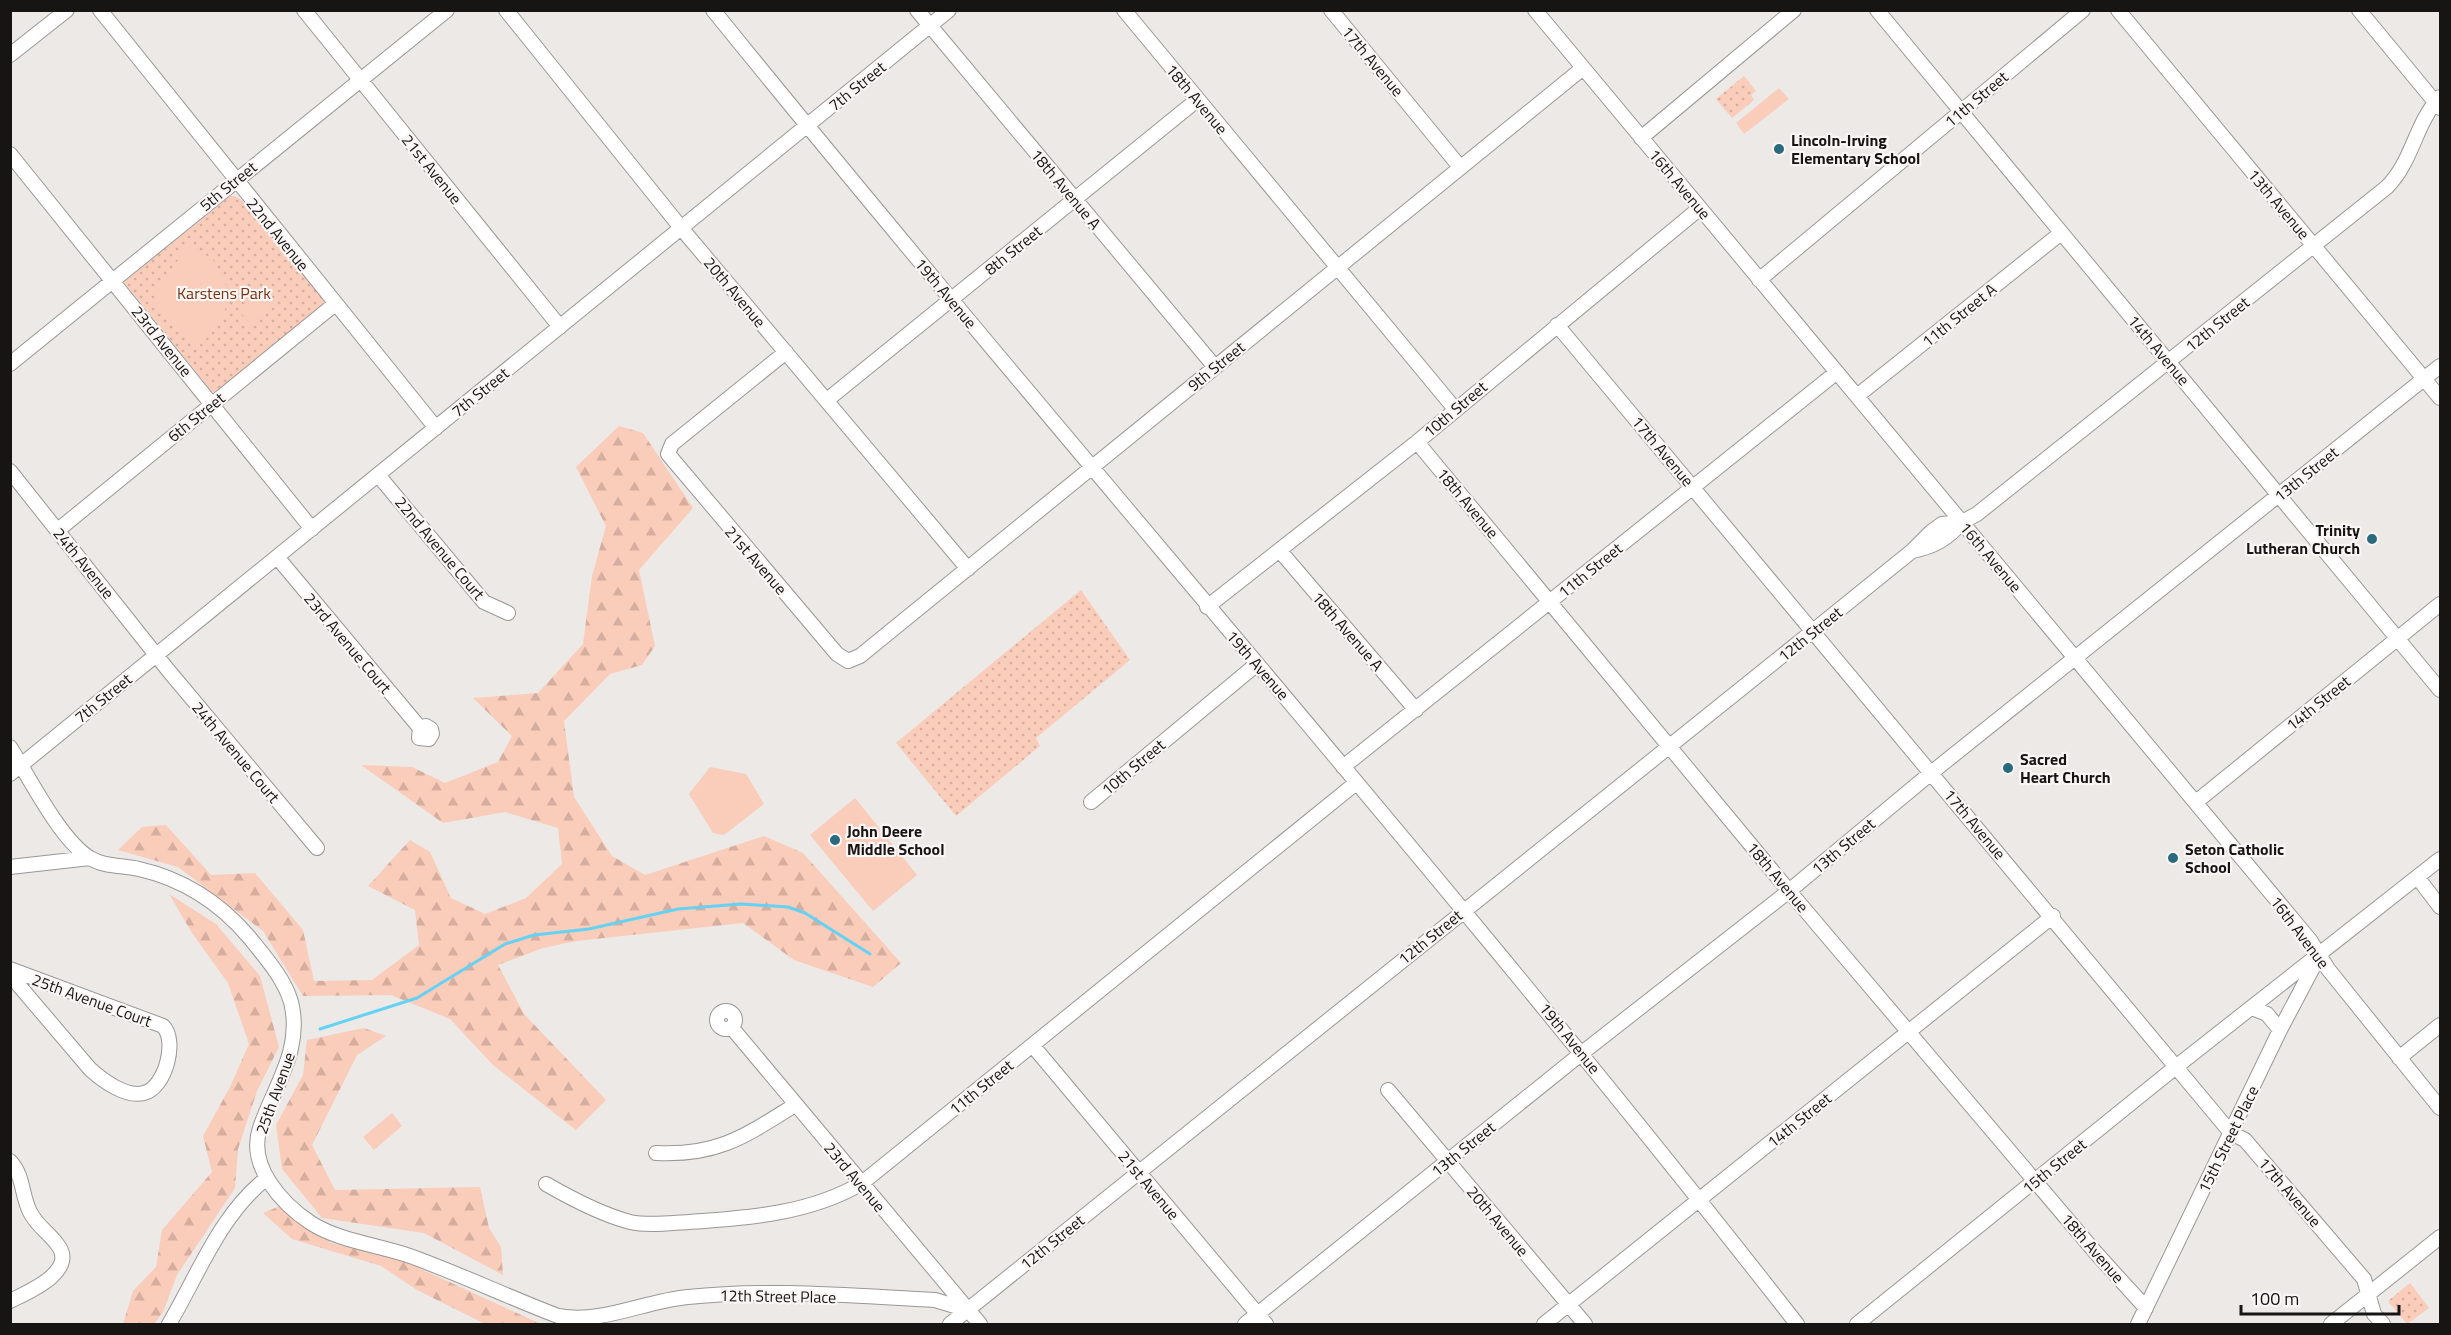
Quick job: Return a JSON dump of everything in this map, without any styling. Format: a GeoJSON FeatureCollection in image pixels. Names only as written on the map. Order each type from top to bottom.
{"type":"FeatureCollection","features":[{"type":"Feature","properties":{"kind":"street"},"geometry":{"type":"LineString","coordinates":[[10,55],[67,10]]}},
{"type":"Feature","properties":{"kind":"street","name":"22nd Avenue"},"geometry":{"type":"LineString","coordinates":[[100,10],[436,428]]}},
{"type":"Feature","properties":{"kind":"street","name":"21st Avenue"},"geometry":{"type":"LineString","coordinates":[[303,10],[560,327]]}},
{"type":"Feature","properties":{"kind":"street","name":"5th Street"},"geometry":{"type":"LineString","coordinates":[[10,364],[447,10]]}},
{"type":"Feature","properties":{"kind":"street","name":"20th Avenue"},"geometry":{"type":"LineString","coordinates":[[506,10],[682,229],[968,569]]}},
{"type":"Feature","properties":{"kind":"street","name":"19th Avenue"},"geometry":{"type":"LineString","coordinates":[[713,10],[1207,607],[1582,1053],[1797,1324]]}},
{"type":"Feature","properties":{"kind":"street","name":"18th Avenue A"},"geometry":{"type":"LineString","coordinates":[[917,10],[1215,367]]}},
{"type":"Feature","properties":{"kind":"street","name":"7th Street"},"geometry":{"type":"LineString","coordinates":[[16,769],[950,10]]}},
{"type":"Feature","properties":{"kind":"street","name":"18th Avenue"},"geometry":{"type":"LineString","coordinates":[[1124,10],[1455,409]]}},
{"type":"Feature","properties":{"kind":"street","name":"17th Avenue"},"geometry":{"type":"LineString","coordinates":[[1331,10],[1460,167]]}},
{"type":"Feature","properties":{"kind":"street","name":"16th Avenue"},"geometry":{"type":"LineString","coordinates":[[1535,10],[2310,940],[2328,969],[2440,1108]]}},
{"type":"Feature","properties":{"kind":"street"},"geometry":{"type":"LineString","coordinates":[[1641,138],[1794,10]]}},
{"type":"Feature","properties":{"kind":"street","name":"14th Avenue"},"geometry":{"type":"LineString","coordinates":[[1876,10],[2440,690]]}},
{"type":"Feature","properties":{"kind":"street","name":"11th Street"},"geometry":{"type":"LineString","coordinates":[[1760,280],[2083,10]]}},
{"type":"Feature","properties":{"kind":"street","name":"13th Avenue"},"geometry":{"type":"LineString","coordinates":[[2118,10],[2440,398]]}},
{"type":"Feature","properties":{"kind":"street"},"geometry":{"type":"LineString","coordinates":[[2359,10],[2439,103]]}},
{"type":"Feature","properties":{"kind":"street","name":"9th Street"},"geometry":{"type":"LineString","coordinates":[[848,661],[860,656],[968,569],[1583,68]]}},
{"type":"Feature","properties":{"kind":"street","name":"8th Street"},"geometry":{"type":"LineString","coordinates":[[827,400],[1197,100]]}},
{"type":"Feature","properties":{"kind":"street","name":"12th Street"},"geometry":{"type":"LineString","coordinates":[[950,1324],[1813,631],[1912,551],[1920,541],[1942,524],[1962,522],[1977,514],[2313,246],[2394,179],[2408,160],[2421,126],[2439,103]]}},
{"type":"Feature","properties":{"kind":"street","name":"23rd Avenue"},"geometry":{"type":"LineString","coordinates":[[11,157],[312,529]]}},
{"type":"Feature","properties":{"kind":"street","name":"10th Street"},"geometry":{"type":"LineString","coordinates":[[1207,607],[1417,442],[1700,208]]}},
{"type":"Feature","properties":{"kind":"street","name":"11th Street A"},"geometry":{"type":"LineString","coordinates":[[1857,396],[2061,233]]}},
{"type":"Feature","properties":{"kind":"street","name":"6th Street"},"geometry":{"type":"LineString","coordinates":[[58,530],[335,304]]}},
{"type":"Feature","properties":{"kind":"street","name":"17th Avenue"},"geometry":{"type":"LineString","coordinates":[[1557,325],[2053,916],[2231,1133],[2245,1140],[2364,1279],[2374,1314],[2383,1324]]}},
{"type":"Feature","properties":{"kind":"street","name":"21st Avenue"},"geometry":{"type":"LineString","coordinates":[[786,352],[672,444],[668,454],[837,654],[848,661]]}},
{"type":"Feature","properties":{"kind":"street","name":"13th Street"},"geometry":{"type":"LineString","coordinates":[[1245,1324],[1262,1319],[1448,1161],[1789,891],[1931,772],[2440,366]]}},
{"type":"Feature","properties":{"kind":"street","name":"11th Street"},"geometry":{"type":"LineString","coordinates":[[1343,767],[1837,372]]}},
{"type":"Feature","properties":{"kind":"street","name":"18th Avenue"},"geometry":{"type":"LineString","coordinates":[[1417,442],[1789,891],[2096,1253],[2146,1308]]}},
{"type":"Feature","properties":{"kind":"street","name":"24th Avenue"},"geometry":{"type":"LineString","coordinates":[[10,471],[157,655]]}},
{"type":"Feature","properties":{"kind":"street","name":"22nd Avenue Court"},"geometry":{"type":"LineString","coordinates":[[378,475],[484,602],[508,613]]}},
{"type":"Feature","properties":{"kind":"street","name":"18th Avenue A"},"geometry":{"type":"LineString","coordinates":[[1280,551],[1416,710]]}},
{"type":"Feature","properties":{"kind":"street","name":"23rd Avenue Court"},"geometry":{"type":"LineString","coordinates":[[277,557],[420,728]]}},
{"type":"Feature","properties":{"kind":"street","name":"14th Street"},"geometry":{"type":"LineString","coordinates":[[2196,802],[2440,604]]}},
{"type":"Feature","properties":{"kind":"street","name":"24th Avenue Court"},"geometry":{"type":"LineString","coordinates":[[157,655],[317,848]]}},
{"type":"Feature","properties":{"kind":"street","name":"10th Street"},"geometry":{"type":"LineString","coordinates":[[1091,802],[1257,664]]}},
{"type":"Feature","properties":{"kind":"street","name":"25th Avenue"},"geometry":{"type":"LineString","coordinates":[[10,747],[16,769],[69,838],[90,858],[104,864],[124,866],[171,878],[210,899],[232,917],[282,981],[291,1002],[294,1028],[289,1063],[259,1130],[259,1153],[267,1178],[292,1208],[327,1232],[379,1246],[454,1272],[558,1317],[590,1322]]}},
{"type":"Feature","properties":{"kind":"street","name":"11th Street"},"geometry":{"type":"LineString","coordinates":[[546,1184],[610,1216],[632,1223],[668,1223],[781,1212],[847,1192],[1033,1046],[1356,783]]}},
{"type":"Feature","properties":{"kind":"street"},"geometry":{"type":"LineString","coordinates":[[10,867],[90,858]]}},
{"type":"Feature","properties":{"kind":"street"},"geometry":{"type":"LineString","coordinates":[[2320,955],[2440,859]]}},
{"type":"Feature","properties":{"kind":"street"},"geometry":{"type":"LineString","coordinates":[[2418,878],[2440,907]]}},
{"type":"Feature","properties":{"kind":"street","name":"14th Street"},"geometry":{"type":"LineString","coordinates":[[1544,1324],[2053,916]]}},
{"type":"Feature","properties":{"kind":"street","name":"15th Street"},"geometry":{"type":"LineString","coordinates":[[1857,1324],[2177,1066],[2320,955]]}},
{"type":"Feature","properties":{"kind":"street","name":"15th Street Place"},"geometry":{"type":"LineString","coordinates":[[2138,1324],[2280,1030],[2320,955]]}},
{"type":"Feature","properties":{"kind":"street","name":"25th Avenue Court"},"geometry":{"type":"LineString","coordinates":[[10,969],[163,1026],[170,1034],[171,1042],[157,1086],[140,1094],[105,1081],[90,1069],[10,975]]}},
{"type":"Feature","properties":{"kind":"street"},"geometry":{"type":"LineString","coordinates":[[2252,1008],[2267,1014],[2280,1030]]}},
{"type":"Feature","properties":{"kind":"street"},"geometry":{"type":"LineString","coordinates":[[2399,1058],[2440,1025]]}},
{"type":"Feature","properties":{"kind":"street","name":"23rd Avenue"},"geometry":{"type":"LineString","coordinates":[[732,1028],[980,1324]]}},
{"type":"Feature","properties":{"kind":"street","name":"21st Avenue"},"geometry":{"type":"LineString","coordinates":[[1033,1046],[1262,1319]]}},
{"type":"Feature","properties":{"kind":"street","name":"20th Avenue"},"geometry":{"type":"LineString","coordinates":[[1388,1090],[1585,1324]]}},
{"type":"Feature","properties":{"kind":"street"},"geometry":{"type":"LineString","coordinates":[[656,1153],[711,1150],[731,1143],[795,1105]]}},
{"type":"Feature","properties":{"kind":"street"},"geometry":{"type":"LineString","coordinates":[[10,1161],[22,1179],[23,1197],[32,1215],[60,1248],[61,1257],[56,1272],[50,1278],[10,1301]]}},
{"type":"Feature","properties":{"kind":"street"},"geometry":{"type":"LineString","coordinates":[[169,1324],[214,1242],[248,1192],[267,1178]]}},
{"type":"Feature","properties":{"kind":"street"},"geometry":{"type":"LineString","coordinates":[[10,1190],[22,1179]]}},
{"type":"Feature","properties":{"kind":"street"},"geometry":{"type":"LineString","coordinates":[[2331,1324],[2440,1237]]}},
{"type":"Feature","properties":{"kind":"street","name":"12th Street Place"},"geometry":{"type":"LineString","coordinates":[[590,1322],[687,1297],[730,1294],[935,1300],[968,1310]]}},
{"type":"Feature","properties":{"kind":"green space"},"geometry":{"type":"Polygon","coordinates":[[[1744,76],[1756,91],[1751,95],[1754,100],[1732,118],[1716,99],[1744,76]]]}},
{"type":"Feature","properties":{"kind":"green space"},"geometry":{"type":"Polygon","coordinates":[[[1779,88],[1789,99],[1744,134],[1736,123],[1779,88]]]}},
{"type":"Feature","properties":{"kind":"green space","name":"Karstens Park"},"geometry":{"type":"Polygon","coordinates":[[[230,196],[243,201],[319,291],[324,302],[321,308],[217,391],[212,392],[124,282],[230,196]]]}},
{"type":"Feature","properties":{"kind":"green space"},"geometry":{"type":"Polygon","coordinates":[[[189,244],[213,260],[227,287],[227,305],[217,327],[199,346],[154,303],[154,294],[189,244]]]}},
{"type":"Feature","properties":{"kind":"green space"},"geometry":{"type":"Polygon","coordinates":[[[267,291],[277,304],[251,325],[240,312],[267,291]]]}},
{"type":"Feature","properties":{"kind":"green space"},"geometry":{"type":"Polygon","coordinates":[[[619,426],[643,433],[693,508],[639,570],[655,646],[642,665],[610,674],[564,721],[574,797],[612,856],[645,875],[764,836],[803,853],[901,963],[873,987],[794,960],[743,923],[576,941],[543,948],[498,965],[524,1014],[606,1100],[576,1130],[493,1065],[450,1019],[391,995],[303,996],[263,931],[178,867],[118,850],[142,827],[166,825],[211,875],[255,873],[303,930],[314,981],[372,980],[419,945],[415,910],[368,886],[410,840],[430,852],[451,898],[485,914],[526,898],[562,864],[558,828],[505,812],[443,823],[361,765],[412,767],[445,783],[498,762],[512,736],[473,698],[538,693],[583,644],[592,576],[606,526],[576,467],[619,426]]]}},
{"type":"Feature","properties":{"kind":"green space"},"geometry":{"type":"Polygon","coordinates":[[[1081,590],[1130,660],[1036,738],[1040,746],[956,816],[896,743],[1081,590]]]}},
{"type":"Feature","properties":{"kind":"green space"},"geometry":{"type":"Polygon","coordinates":[[[710,767],[746,774],[764,804],[724,835],[713,833],[689,794],[710,767]]]}},
{"type":"Feature","properties":{"kind":"green space"},"geometry":{"type":"Polygon","coordinates":[[[855,798],[917,875],[873,911],[810,835],[855,798]]]}},
{"type":"Feature","properties":{"kind":"green space"},"geometry":{"type":"Polygon","coordinates":[[[169,894],[216,924],[260,976],[279,1047],[257,1091],[238,1149],[235,1188],[177,1275],[163,1312],[154,1324],[123,1324],[133,1291],[156,1267],[162,1230],[212,1172],[203,1136],[230,1087],[249,1044],[228,983],[192,933],[169,894]]]}},
{"type":"Feature","properties":{"kind":"green space"},"geometry":{"type":"Polygon","coordinates":[[[364,1028],[386,1036],[357,1055],[312,1145],[335,1190],[480,1187],[489,1228],[501,1247],[503,1275],[424,1233],[322,1218],[282,1169],[276,1125],[303,1075],[307,1040],[364,1028]]]}},
{"type":"Feature","properties":{"kind":"green space"},"geometry":{"type":"Polygon","coordinates":[[[392,1113],[402,1126],[374,1150],[363,1137],[392,1113]]]}},
{"type":"Feature","properties":{"kind":"green space"},"geometry":{"type":"Polygon","coordinates":[[[280,1206],[331,1243],[399,1259],[541,1324],[485,1324],[417,1290],[381,1266],[292,1239],[263,1213],[280,1206]]]}},
{"type":"Feature","properties":{"kind":"green space"},"geometry":{"type":"Polygon","coordinates":[[[2410,1283],[2429,1308],[2407,1324],[2388,1301],[2410,1283]]]}},
{"type":"Feature","properties":{"kind":"waterway"},"geometry":{"type":"LineString","coordinates":[[320,1029],[417,998],[505,944],[534,935],[589,929],[678,909],[741,904],[788,907],[805,913],[870,954]]}},
{"type":"Feature","properties":{"kind":"place","name":"Lincoln-Irving Elementary School"},"geometry":{"type":"Point","coordinates":[1779,149]}},
{"type":"Feature","properties":{"kind":"place","name":"Trinity Lutheran Church"},"geometry":{"type":"Point","coordinates":[2372,539]}},
{"type":"Feature","properties":{"kind":"place","name":"Sacred Heart Church"},"geometry":{"type":"Point","coordinates":[2008,768]}},
{"type":"Feature","properties":{"kind":"place","name":"John Deere Middle School"},"geometry":{"type":"Point","coordinates":[835,840]}},
{"type":"Feature","properties":{"kind":"place","name":"Seton Catholic School"},"geometry":{"type":"Point","coordinates":[2173,858]}}]}
